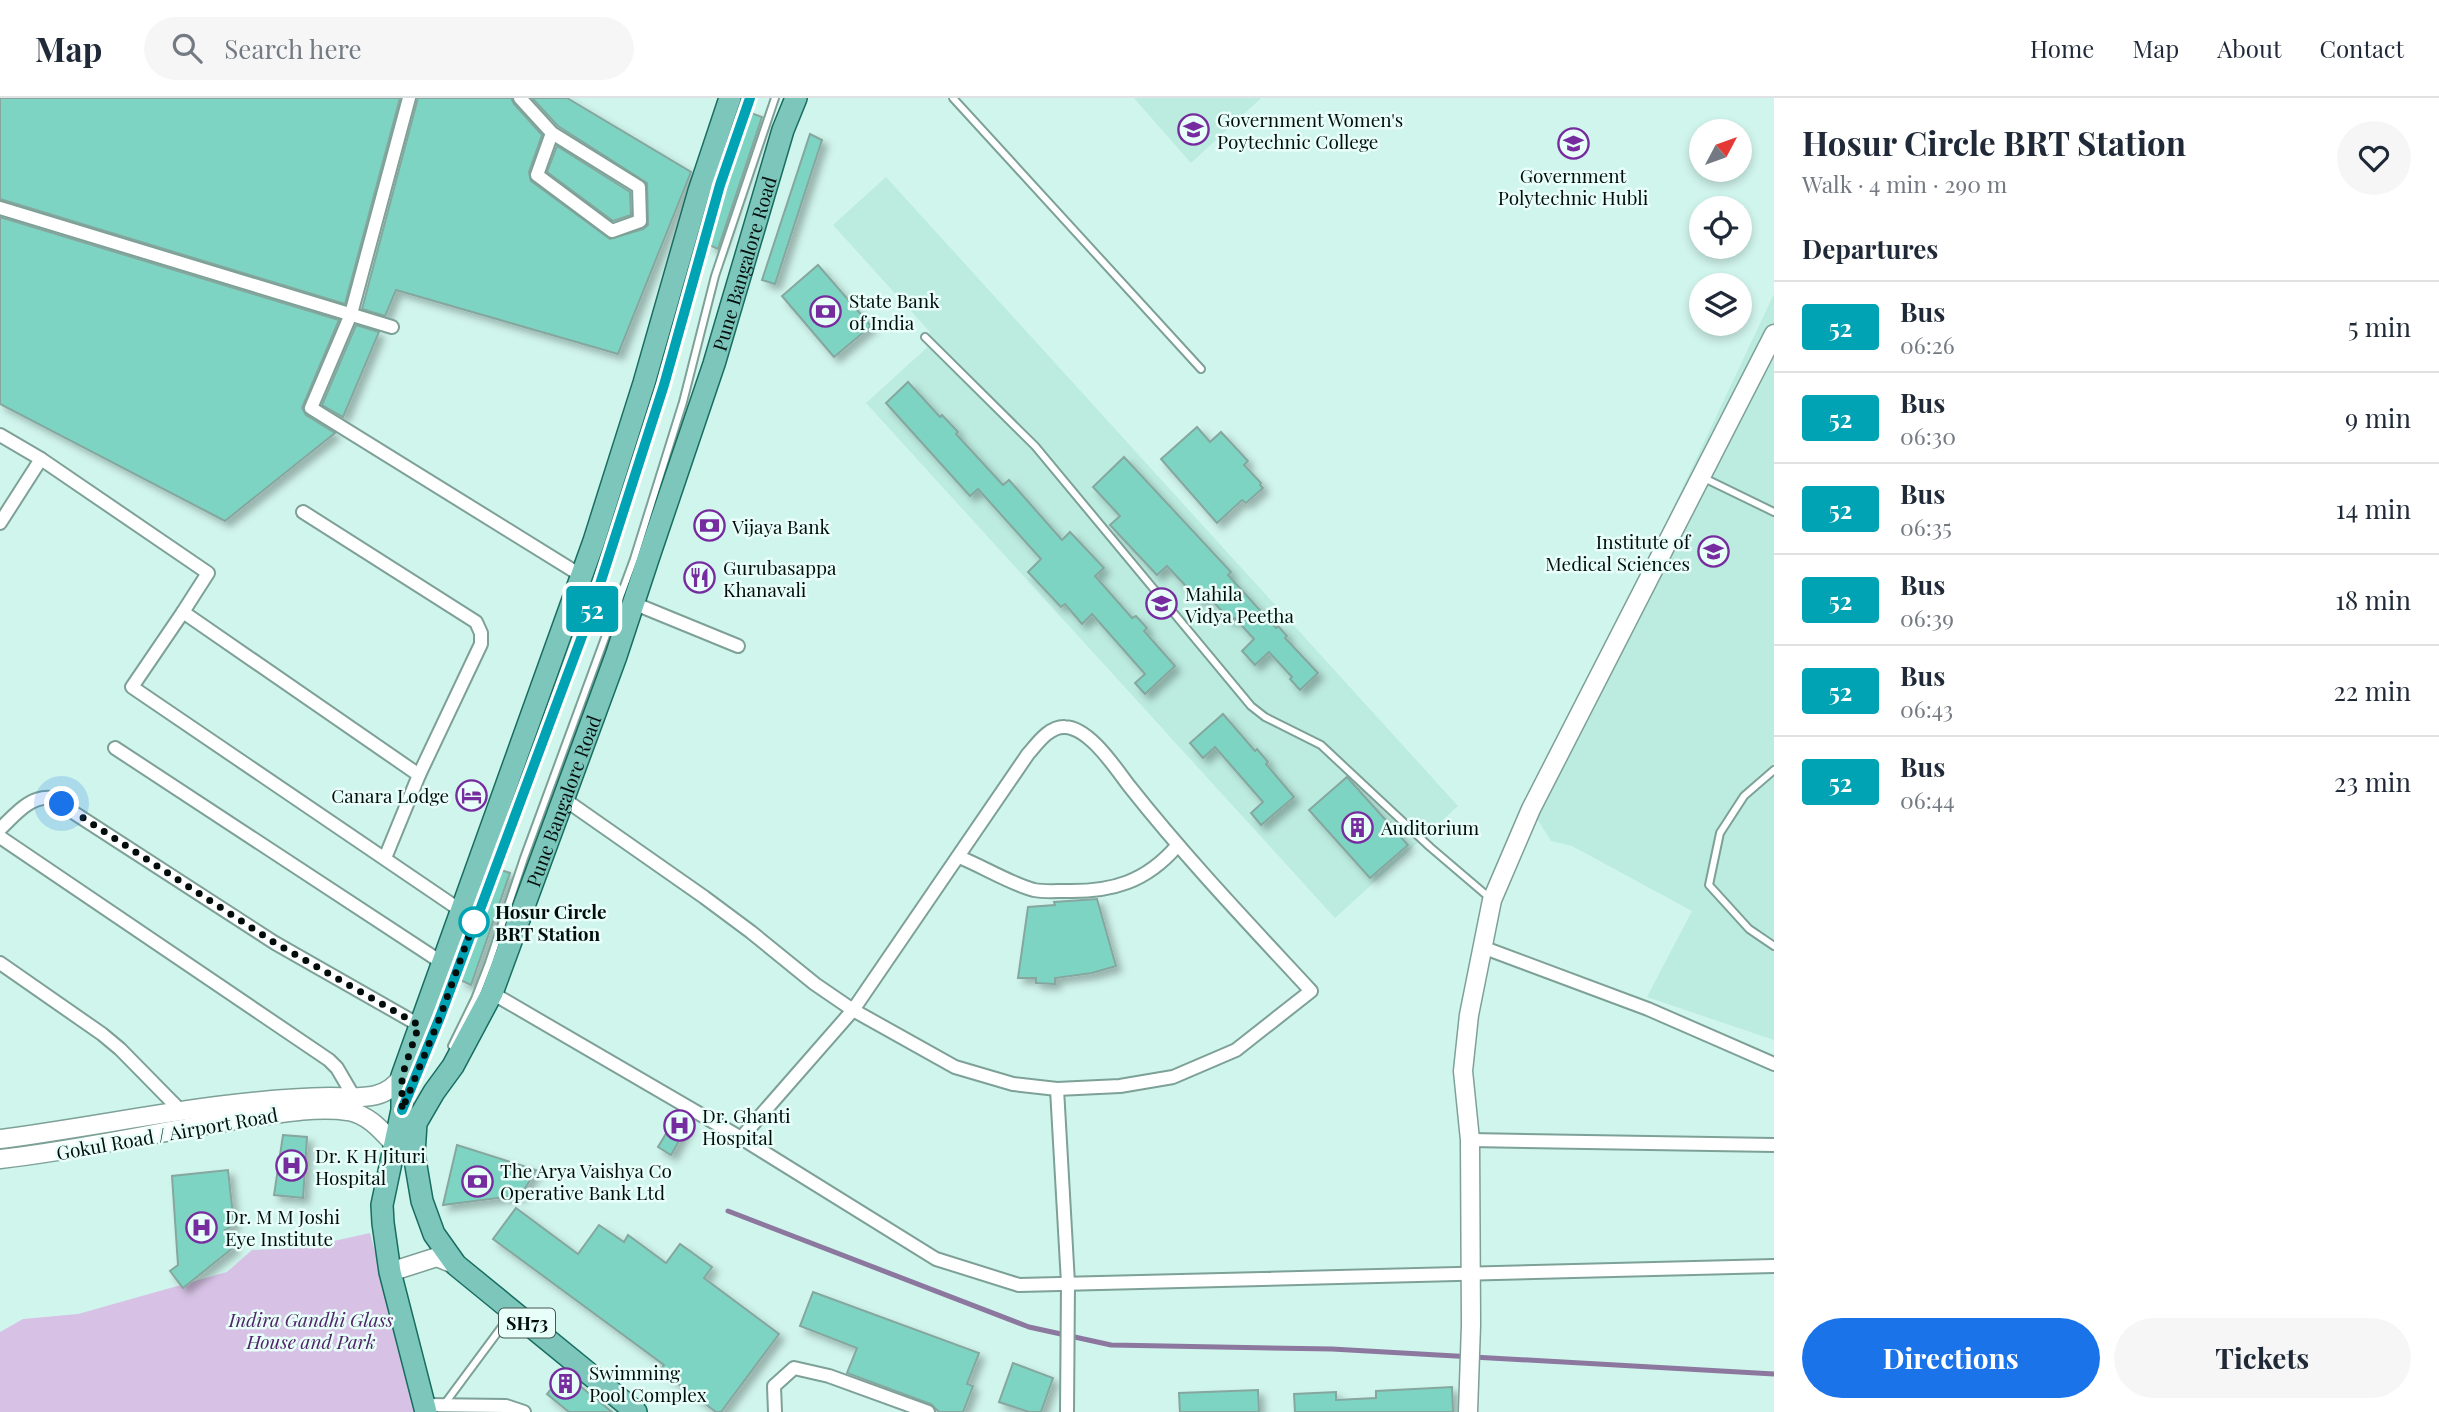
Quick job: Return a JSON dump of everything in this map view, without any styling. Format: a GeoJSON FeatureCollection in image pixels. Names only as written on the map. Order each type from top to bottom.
{"type":"FeatureCollection","features":[{"type":"Feature","properties":{"kind":"main road","name":"Pune Bangalore Road"},"geometry":{"type":"LineString","coordinates":[[636,1412],[456,1265],[434,1234],[422,1201],[402,1076],[582,576],[644,383],[699,191],[730,98]]}},
{"type":"Feature","properties":{"kind":"main road","name":"Pune Bangalore Road"},"geometry":{"type":"LineString","coordinates":[[390,1272],[382,1205],[395,1144],[409,1116],[434,1092],[453,1066],[492,993],[633,603],[713,364],[775,155],[796,98]]}},
{"type":"Feature","properties":{"kind":"main road","name":"SH73"},"geometry":{"type":"LineString","coordinates":[[390,1272],[431,1408]]}},
{"type":"Feature","properties":{"kind":"street"},"geometry":{"type":"LineString","coordinates":[[409,98],[351,314],[312,408],[582,576]]}},
{"type":"Feature","properties":{"kind":"street"},"geometry":{"type":"LineString","coordinates":[[520,98],[552,133],[639,187],[640,221],[612,231],[537,175],[552,133]]}},
{"type":"Feature","properties":{"kind":"street"},"geometry":{"type":"LineString","coordinates":[[0,208],[393,327]]}},
{"type":"Feature","properties":{"kind":"street"},"geometry":{"type":"LineString","coordinates":[[1468,1412],[1471,1325],[1470,1140],[1463,1071],[1469,1014],[1492,900],[1531,810],[1774,334]]}},
{"type":"Feature","properties":{"kind":"street"},"geometry":{"type":"LineString","coordinates":[[0,435],[41,458],[208,573],[132,687],[460,910]]}},
{"type":"Feature","properties":{"kind":"street"},"geometry":{"type":"LineString","coordinates":[[0,523],[41,458]]}},
{"type":"Feature","properties":{"kind":"street"},"geometry":{"type":"LineString","coordinates":[[303,512],[476,622],[481,632],[481,644],[419,775],[385,858]]}},
{"type":"Feature","properties":{"kind":"street"},"geometry":{"type":"LineString","coordinates":[[633,603],[738,646]]}},
{"type":"Feature","properties":{"kind":"street"},"geometry":{"type":"LineString","coordinates":[[183,612],[419,775]]}},
{"type":"Feature","properties":{"kind":"street"},"geometry":{"type":"LineString","coordinates":[[564,799],[713,904],[815,984],[853,1010],[955,1067],[1013,1084],[1057,1088],[1120,1086],[1173,1077],[1236,1050],[1311,991],[1177,846],[1101,750],[1082,733],[1065,727],[1047,733],[1027,754],[853,1010],[741,1138]]}},
{"type":"Feature","properties":{"kind":"street"},"geometry":{"type":"LineString","coordinates":[[115,748],[442,962]]}},
{"type":"Feature","properties":{"kind":"street"},"geometry":{"type":"LineString","coordinates":[[0,829],[39,797],[51,798],[275,943],[419,1025]]}},
{"type":"Feature","properties":{"kind":"street"},"geometry":{"type":"LineString","coordinates":[[0,837],[329,1060],[337,1068],[354,1097]]}},
{"type":"Feature","properties":{"kind":"street"},"geometry":{"type":"LineString","coordinates":[[959,857],[1035,890],[1084,891],[1116,887],[1143,876],[1162,864],[1177,846]]}},
{"type":"Feature","properties":{"kind":"street"},"geometry":{"type":"LineString","coordinates":[[1482,947],[1648,1009],[1774,1064]]}},
{"type":"Feature","properties":{"kind":"street"},"geometry":{"type":"LineString","coordinates":[[0,963],[120,1048],[179,1110]]}},
{"type":"Feature","properties":{"kind":"street"},"geometry":{"type":"LineString","coordinates":[[492,993],[741,1138],[936,1259],[1019,1285],[1774,1266]]}},
{"type":"Feature","properties":{"kind":"street","name":"Gokul Road / Airport Road"},"geometry":{"type":"LineString","coordinates":[[0,1159],[40,1155],[175,1129],[297,1111],[354,1097],[380,1095],[396,1086],[402,1076]]}},
{"type":"Feature","properties":{"kind":"street"},"geometry":{"type":"LineString","coordinates":[[1057,1088],[1068,1283],[1067,1412]]}},
{"type":"Feature","properties":{"kind":"street","name":"Gokul Road / Airport Road"},"geometry":{"type":"LineString","coordinates":[[0,1139],[179,1110],[296,1098],[409,1116]]}},
{"type":"Feature","properties":{"kind":"street"},"geometry":{"type":"LineString","coordinates":[[334,1104],[363,1116],[395,1144]]}},
{"type":"Feature","properties":{"kind":"street"},"geometry":{"type":"LineString","coordinates":[[1470,1140],[1774,1145]]}},
{"type":"Feature","properties":{"kind":"street"},"geometry":{"type":"LineString","coordinates":[[390,1272],[437,1257],[456,1265]]}},
{"type":"Feature","properties":{"kind":"street"},"geometry":{"type":"LineString","coordinates":[[775,1412],[775,1386],[794,1368],[829,1376],[928,1412]]}},
{"type":"Feature","properties":{"kind":"street"},"geometry":{"type":"LineString","coordinates":[[431,1408],[506,1406],[524,1412]]}},
{"type":"Feature","properties":{"kind":"lane"},"geometry":{"type":"LineString","coordinates":[[409,1116],[440,1017],[591,612],[664,385],[720,185],[750,98]]}},
{"type":"Feature","properties":{"kind":"lane"},"geometry":{"type":"LineString","coordinates":[[445,1059],[475,999],[489,963],[524,858],[634,559],[683,402],[715,276],[765,120],[775,98]]}},
{"type":"Feature","properties":{"kind":"lane"},"geometry":{"type":"LineString","coordinates":[[953,98],[1201,369]]}},
{"type":"Feature","properties":{"kind":"lane"},"geometry":{"type":"LineString","coordinates":[[925,337],[1035,446],[1251,706],[1265,717],[1307,737],[1331,753],[1492,900]]}},
{"type":"Feature","properties":{"kind":"lane"},"geometry":{"type":"LineString","coordinates":[[1702,478],[1774,512]]}},
{"type":"Feature","properties":{"kind":"lane"},"geometry":{"type":"LineString","coordinates":[[1774,770],[1744,796],[1720,833],[1709,885],[1749,929],[1774,946]]}},
{"type":"Feature","properties":{"kind":"lane"},"geometry":{"type":"LineString","coordinates":[[409,1116],[439,1072]]}},
{"type":"Feature","properties":{"kind":"lane"},"geometry":{"type":"LineString","coordinates":[[431,1408],[513,1312]]}},
{"type":"Feature","properties":{"kind":"shaded area","name":"Government Women's Poytechnic College"},"geometry":{"type":"Polygon","coordinates":[[[1134,98],[1261,98],[1191,163],[1134,98]]]}},
{"type":"Feature","properties":{"kind":"shaded area","name":"Mahila Vidya Peetha"},"geometry":{"type":"Polygon","coordinates":[[[886,177],[1458,806],[1335,918],[866,403],[931,344],[925,337],[930,332],[833,225],[886,177]]]}},
{"type":"Feature","properties":{"kind":"shaded area","name":"Institute of Medical Sciences"},"geometry":{"type":"Polygon","coordinates":[[[1774,294],[1774,1040],[1647,997],[1692,911],[1572,846],[1551,841],[1531,809],[1774,294]]]}},
{"type":"Feature","properties":{"kind":"green space","name":"Indira Gandhi Glass House and Park"},"geometry":{"type":"Polygon","coordinates":[[[370,1233],[418,1412],[0,1412],[0,1332],[23,1319],[78,1314],[227,1272],[252,1250],[302,1248],[370,1233]]]}},
{"type":"Feature","properties":{"kind":"building"},"geometry":{"type":"Polygon","coordinates":[[[0,98],[400,98],[345,304],[0,199],[0,98]]]}},
{"type":"Feature","properties":{"kind":"building"},"geometry":{"type":"Polygon","coordinates":[[[418,98],[511,98],[542,135],[529,172],[531,181],[610,239],[648,225],[647,183],[558,126],[532,98],[567,98],[691,172],[618,354],[396,290],[385,316],[362,309],[418,98]]]}},
{"type":"Feature","properties":{"kind":"building"},"geometry":{"type":"Polygon","coordinates":[[[751,113],[762,117],[718,249],[709,245],[725,187],[751,113]]]}},
{"type":"Feature","properties":{"kind":"building"},"geometry":{"type":"Polygon","coordinates":[[[810,134],[822,140],[775,284],[762,280],[810,134]]]}},
{"type":"Feature","properties":{"kind":"building"},"geometry":{"type":"Polygon","coordinates":[[[557,146],[630,192],[631,215],[613,221],[547,172],[557,146]]]}},
{"type":"Feature","properties":{"kind":"building"},"geometry":{"type":"Polygon","coordinates":[[[0,217],[339,320],[302,408],[306,415],[335,433],[225,521],[0,404],[0,217]]]}},
{"type":"Feature","properties":{"kind":"building","name":"State Bank of India"},"geometry":{"type":"Polygon","coordinates":[[[818,265],[871,326],[834,357],[782,296],[818,265]]]}},
{"type":"Feature","properties":{"kind":"building"},"geometry":{"type":"Polygon","coordinates":[[[356,325],[379,332],[343,417],[322,405],[356,325]]]}},
{"type":"Feature","properties":{"kind":"building"},"geometry":{"type":"Polygon","coordinates":[[[908,382],[940,417],[942,415],[958,432],[956,434],[1003,485],[1009,480],[1062,540],[1070,532],[1104,568],[1095,576],[1132,618],[1136,616],[1147,628],[1144,631],[1175,666],[1145,694],[1135,683],[1145,674],[1092,614],[1082,624],[1065,604],[1061,607],[1028,572],[1041,559],[978,489],[970,496],[886,403],[908,382]]]}},
{"type":"Feature","properties":{"kind":"building"},"geometry":{"type":"Polygon","coordinates":[[[1197,427],[1210,442],[1221,432],[1248,461],[1244,465],[1263,488],[1246,503],[1242,500],[1217,523],[1161,459],[1197,427]]]}},
{"type":"Feature","properties":{"kind":"building"},"geometry":{"type":"Polygon","coordinates":[[[1124,457],[1231,572],[1228,575],[1276,628],[1278,626],[1287,636],[1285,638],[1318,673],[1300,690],[1269,652],[1255,665],[1242,651],[1254,639],[1235,618],[1231,621],[1207,595],[1200,601],[1167,566],[1157,575],[1110,525],[1120,516],[1093,487],[1124,457]]]}},
{"type":"Feature","properties":{"kind":"building"},"geometry":{"type":"Polygon","coordinates":[[[1223,714],[1255,751],[1257,749],[1294,797],[1261,825],[1251,813],[1263,802],[1215,747],[1203,758],[1190,743],[1223,714]]]}},
{"type":"Feature","properties":{"kind":"building","name":"Auditorium"},"geometry":{"type":"Polygon","coordinates":[[[1347,777],[1408,845],[1370,878],[1309,810],[1347,777]]]}},
{"type":"Feature","properties":{"kind":"building","name":"Hosur Circle BRT Station"},"geometry":{"type":"Polygon","coordinates":[[[501,870],[510,873],[471,985],[460,980],[501,870]]]}},
{"type":"Feature","properties":{"kind":"building"},"geometry":{"type":"Polygon","coordinates":[[[1097,899],[1116,966],[1092,973],[1055,978],[1055,984],[1036,983],[1036,978],[1018,978],[1028,907],[1097,899]]]}},
{"type":"Feature","properties":{"kind":"building"},"geometry":{"type":"Polygon","coordinates":[[[676,1117],[688,1125],[671,1155],[658,1147],[676,1117]]]}},
{"type":"Feature","properties":{"kind":"building","name":"Dr. K H Jituri Hospital"},"geometry":{"type":"Polygon","coordinates":[[[283,1135],[307,1137],[303,1198],[274,1195],[283,1135]]]}},
{"type":"Feature","properties":{"kind":"building"},"geometry":{"type":"Polygon","coordinates":[[[457,1145],[536,1170],[521,1195],[443,1205],[457,1145]]]}},
{"type":"Feature","properties":{"kind":"building","name":"Dr. M M Joshi Eye Institute"},"geometry":{"type":"Polygon","coordinates":[[[228,1170],[234,1225],[225,1230],[234,1247],[183,1288],[170,1271],[178,1265],[172,1176],[228,1170]]]}},
{"type":"Feature","properties":{"kind":"building"},"geometry":{"type":"Polygon","coordinates":[[[516,1208],[578,1254],[599,1225],[624,1242],[628,1235],[666,1263],[680,1244],[712,1267],[704,1278],[779,1334],[721,1412],[716,1412],[660,1370],[664,1365],[493,1239],[516,1208]]]}},
{"type":"Feature","properties":{"kind":"building"},"geometry":{"type":"Polygon","coordinates":[[[813,1292],[979,1353],[967,1384],[973,1386],[963,1412],[939,1412],[931,1404],[847,1373],[857,1348],[800,1326],[813,1292]]]}},
{"type":"Feature","properties":{"kind":"building"},"geometry":{"type":"Polygon","coordinates":[[[1013,1363],[1053,1378],[1041,1412],[1029,1412],[999,1402],[1013,1363]]]}},
{"type":"Feature","properties":{"kind":"building","name":"Swimming Pool Complex"},"geometry":{"type":"Polygon","coordinates":[[[564,1373],[612,1412],[569,1412],[547,1394],[564,1373]]]}},
{"type":"Feature","properties":{"kind":"building"},"geometry":{"type":"Polygon","coordinates":[[[1452,1387],[1453,1412],[1295,1412],[1294,1394],[1336,1392],[1336,1400],[1376,1398],[1376,1391],[1452,1387]]]}},
{"type":"Feature","properties":{"kind":"building"},"geometry":{"type":"Polygon","coordinates":[[[1258,1390],[1259,1412],[1180,1412],[1179,1393],[1258,1390]]]}},
{"type":"Feature","properties":{"kind":"waterway"},"geometry":{"type":"LineString","coordinates":[[728,1211],[1029,1327],[1111,1345],[1332,1349],[1774,1374]]}},
{"type":"Feature","properties":{"kind":"bus line","name":"52"},"geometry":{"type":"LineString","coordinates":[[402,1110],[440,1017],[591,612],[664,385],[720,185],[750,98]]}},
{"type":"Feature","properties":{"kind":"place","name":"Government Women's Poytechnic College"},"geometry":{"type":"Point","coordinates":[1194,130]}},
{"type":"Feature","properties":{"kind":"place","name":"Government Polytechnic Hubli"},"geometry":{"type":"Point","coordinates":[1573,144]}},
{"type":"Feature","properties":{"kind":"place","name":"State Bank of India"},"geometry":{"type":"Point","coordinates":[826,311]}},
{"type":"Feature","properties":{"kind":"place","name":"Vijaya Bank"},"geometry":{"type":"Point","coordinates":[709,526]}},
{"type":"Feature","properties":{"kind":"place","name":"Institute of Medical Sciences"},"geometry":{"type":"Point","coordinates":[1713,552]}},
{"type":"Feature","properties":{"kind":"place","name":"Gurubasappa Khanavali"},"geometry":{"type":"Point","coordinates":[700,578]}},
{"type":"Feature","properties":{"kind":"place","name":"Mahila Vidya Peetha"},"geometry":{"type":"Point","coordinates":[1162,604]}},
{"type":"Feature","properties":{"kind":"place","name":"Canara Lodge"},"geometry":{"type":"Point","coordinates":[472,795]}},
{"type":"Feature","properties":{"kind":"place","name":"Auditorium"},"geometry":{"type":"Point","coordinates":[1358,827]}},
{"type":"Feature","properties":{"kind":"place","name":"Hosur Circle BRT Station"},"geometry":{"type":"Point","coordinates":[474,922]}},
{"type":"Feature","properties":{"kind":"place","name":"Dr. Ghanti Hospital"},"geometry":{"type":"Point","coordinates":[679,1126]}},
{"type":"Feature","properties":{"kind":"place","name":"Dr. K H Jituri Hospital"},"geometry":{"type":"Point","coordinates":[292,1166]}},
{"type":"Feature","properties":{"kind":"place","name":"The Arya Vaishya Co Operative Bank Ltd"},"geometry":{"type":"Point","coordinates":[477,1181]}},
{"type":"Feature","properties":{"kind":"place","name":"Dr. M M Joshi Eye Institute"},"geometry":{"type":"Point","coordinates":[202,1227]}},
{"type":"Feature","properties":{"kind":"place","name":"Swimming Pool Complex"},"geometry":{"type":"Point","coordinates":[566,1383]}},
{"type":"Feature","properties":{"kind":"route"},"geometry":{"type":"LineString","coordinates":[[62,804],[275,943],[419,1025],[402,1076],[402,1110],[440,1017],[474,922]]}}]}
